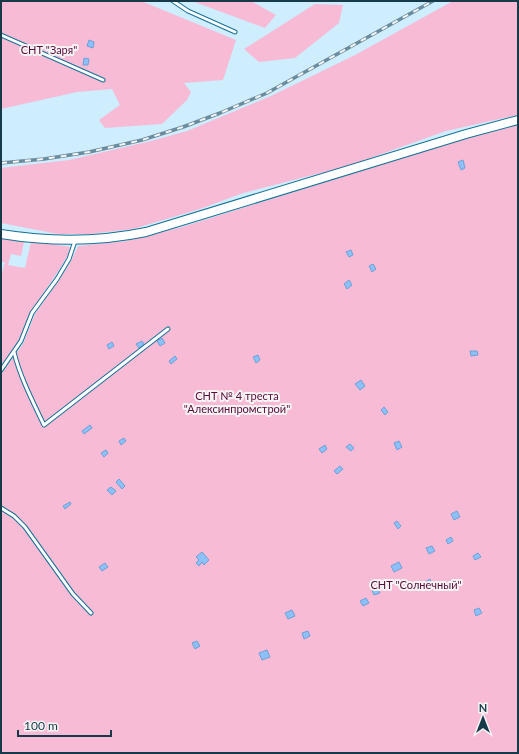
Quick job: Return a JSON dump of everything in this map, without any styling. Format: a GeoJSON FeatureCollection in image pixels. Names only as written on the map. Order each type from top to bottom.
{"type":"FeatureCollection","features":[{"type":"Feature","properties":{"kind":"main road"},"geometry":{"type":"LineString","coordinates":[[1,234],[75,241],[124,237],[146,232],[458,136],[518,120]]}},
{"type":"Feature","properties":{"kind":"lane"},"geometry":{"type":"LineString","coordinates":[[173,1],[188,12],[235,32]]}},
{"type":"Feature","properties":{"kind":"lane"},"geometry":{"type":"LineString","coordinates":[[1,36],[103,80]]}},
{"type":"Feature","properties":{"kind":"lane"},"geometry":{"type":"LineString","coordinates":[[1,370],[21,342],[32,313],[57,279],[69,259],[75,241]]}},
{"type":"Feature","properties":{"kind":"lane"},"geometry":{"type":"LineString","coordinates":[[14,352],[33,402],[44,425],[168,329]]}},
{"type":"Feature","properties":{"kind":"lane"},"geometry":{"type":"LineString","coordinates":[[1,508],[14,516],[25,527],[73,594],[91,613]]}},
{"type":"Feature","properties":{"kind":"green space","name":"СНТ \"Заря\""},"geometry":{"type":"Polygon","coordinates":[[[1,1],[141,1],[236,40],[223,80],[184,83],[191,92],[187,100],[162,124],[105,128],[99,120],[120,105],[112,89],[77,92],[1,109],[1,1]]]}},
{"type":"Feature","properties":{"kind":"green space"},"geometry":{"type":"Polygon","coordinates":[[[192,1],[251,1],[276,15],[265,28],[192,1]]]}},
{"type":"Feature","properties":{"kind":"green space"},"geometry":{"type":"Polygon","coordinates":[[[453,1],[518,1],[518,115],[446,131],[348,166],[243,193],[200,209],[133,229],[89,234],[58,234],[1,223],[1,168],[69,160],[187,131],[271,96],[355,55],[453,1]]]}},
{"type":"Feature","properties":{"kind":"green space"},"geometry":{"type":"Polygon","coordinates":[[[315,4],[343,5],[339,23],[295,58],[259,62],[244,49],[315,4]]]}},
{"type":"Feature","properties":{"kind":"green space","name":"СНТ № 4 треста \"Алексинпромстрой\""},"geometry":{"type":"Polygon","coordinates":[[[518,125],[518,753],[1,753],[1,374],[23,344],[35,314],[59,280],[71,261],[78,246],[126,241],[182,227],[457,141],[518,125]]]}},
{"type":"Feature","properties":{"kind":"green space"},"geometry":{"type":"Polygon","coordinates":[[[1,238],[24,242],[21,256],[11,254],[8,265],[25,268],[31,242],[70,247],[69,253],[61,267],[30,313],[19,340],[1,366],[1,276],[5,262],[1,262],[1,238]]]}},
{"type":"Feature","properties":{"kind":"building"},"geometry":{"type":"Polygon","coordinates":[[[89,40],[94,42],[93,48],[87,46],[89,40]]]}},
{"type":"Feature","properties":{"kind":"building"},"geometry":{"type":"Polygon","coordinates":[[[84,58],[89,59],[88,65],[83,65],[84,58]]]}},
{"type":"Feature","properties":{"kind":"building"},"geometry":{"type":"Polygon","coordinates":[[[463,160],[465,168],[461,170],[458,162],[463,160]]]}},
{"type":"Feature","properties":{"kind":"building"},"geometry":{"type":"Polygon","coordinates":[[[351,250],[353,255],[349,257],[346,252],[351,250]]]}},
{"type":"Feature","properties":{"kind":"building"},"geometry":{"type":"Polygon","coordinates":[[[373,264],[376,269],[372,272],[369,266],[373,264]]]}},
{"type":"Feature","properties":{"kind":"building"},"geometry":{"type":"Polygon","coordinates":[[[349,280],[352,285],[347,289],[344,284],[349,280]]]}},
{"type":"Feature","properties":{"kind":"building"},"geometry":{"type":"Polygon","coordinates":[[[162,338],[165,343],[160,346],[157,341],[162,338]]]}},
{"type":"Feature","properties":{"kind":"building"},"geometry":{"type":"Polygon","coordinates":[[[142,341],[144,344],[139,348],[136,344],[142,341]]]}},
{"type":"Feature","properties":{"kind":"building"},"geometry":{"type":"Polygon","coordinates":[[[112,342],[114,346],[109,349],[107,345],[112,342]]]}},
{"type":"Feature","properties":{"kind":"building"},"geometry":{"type":"Polygon","coordinates":[[[470,351],[477,351],[478,355],[471,356],[470,351]]]}},
{"type":"Feature","properties":{"kind":"building"},"geometry":{"type":"Polygon","coordinates":[[[258,355],[260,360],[256,363],[253,357],[258,355]]]}},
{"type":"Feature","properties":{"kind":"building"},"geometry":{"type":"Polygon","coordinates":[[[175,356],[177,359],[171,364],[169,361],[175,356]]]}},
{"type":"Feature","properties":{"kind":"building"},"geometry":{"type":"Polygon","coordinates":[[[361,380],[365,386],[360,390],[355,384],[361,380]]]}},
{"type":"Feature","properties":{"kind":"building"},"geometry":{"type":"Polygon","coordinates":[[[384,407],[388,412],[385,415],[381,410],[384,407]]]}},
{"type":"Feature","properties":{"kind":"building"},"geometry":{"type":"Polygon","coordinates":[[[90,425],[92,428],[84,434],[82,431],[90,425]]]}},
{"type":"Feature","properties":{"kind":"building"},"geometry":{"type":"Polygon","coordinates":[[[124,438],[126,441],[121,445],[119,441],[124,438]]]}},
{"type":"Feature","properties":{"kind":"building"},"geometry":{"type":"Polygon","coordinates":[[[399,441],[402,447],[397,450],[394,443],[399,441]]]}},
{"type":"Feature","properties":{"kind":"building"},"geometry":{"type":"Polygon","coordinates":[[[350,444],[354,448],[351,451],[346,447],[350,444]]]}},
{"type":"Feature","properties":{"kind":"building"},"geometry":{"type":"Polygon","coordinates":[[[325,445],[327,449],[322,453],[319,449],[325,445]]]}},
{"type":"Feature","properties":{"kind":"building"},"geometry":{"type":"Polygon","coordinates":[[[106,450],[108,453],[104,457],[101,453],[106,450]]]}},
{"type":"Feature","properties":{"kind":"building"},"geometry":{"type":"Polygon","coordinates":[[[340,466],[343,469],[337,474],[334,471],[340,466]]]}},
{"type":"Feature","properties":{"kind":"building"},"geometry":{"type":"Polygon","coordinates":[[[119,479],[125,486],[122,489],[116,482],[119,479]]]}},
{"type":"Feature","properties":{"kind":"building"},"geometry":{"type":"Polygon","coordinates":[[[111,487],[116,491],[112,495],[107,490],[111,487]]]}},
{"type":"Feature","properties":{"kind":"building"},"geometry":{"type":"Polygon","coordinates":[[[70,502],[71,504],[65,509],[63,506],[70,502]]]}},
{"type":"Feature","properties":{"kind":"building"},"geometry":{"type":"Polygon","coordinates":[[[457,511],[460,517],[454,520],[451,514],[457,511]]]}},
{"type":"Feature","properties":{"kind":"building"},"geometry":{"type":"Polygon","coordinates":[[[397,521],[401,526],[398,529],[394,523],[397,521]]]}},
{"type":"Feature","properties":{"kind":"building"},"geometry":{"type":"Polygon","coordinates":[[[451,537],[453,541],[448,544],[446,540],[451,537]]]}},
{"type":"Feature","properties":{"kind":"building"},"geometry":{"type":"Polygon","coordinates":[[[432,546],[435,551],[429,554],[426,548],[432,546]]]}},
{"type":"Feature","properties":{"kind":"building"},"geometry":{"type":"Polygon","coordinates":[[[202,552],[209,560],[204,565],[202,562],[199,566],[196,563],[199,560],[196,557],[202,552]]]}},
{"type":"Feature","properties":{"kind":"building"},"geometry":{"type":"Polygon","coordinates":[[[478,553],[481,557],[475,560],[473,556],[478,553]]]}},
{"type":"Feature","properties":{"kind":"building"},"geometry":{"type":"Polygon","coordinates":[[[399,562],[402,568],[394,572],[391,566],[399,562]]]}},
{"type":"Feature","properties":{"kind":"building"},"geometry":{"type":"Polygon","coordinates":[[[105,563],[108,567],[102,571],[99,567],[105,563]]]}},
{"type":"Feature","properties":{"kind":"building"},"geometry":{"type":"Polygon","coordinates":[[[430,579],[432,584],[428,587],[425,582],[430,579]]]}},
{"type":"Feature","properties":{"kind":"building"},"geometry":{"type":"Polygon","coordinates":[[[378,589],[380,593],[374,595],[372,591],[378,589]]]}},
{"type":"Feature","properties":{"kind":"building"},"geometry":{"type":"Polygon","coordinates":[[[366,598],[369,603],[363,606],[360,601],[366,598]]]}},
{"type":"Feature","properties":{"kind":"building"},"geometry":{"type":"Polygon","coordinates":[[[479,608],[482,613],[476,616],[474,610],[479,608]]]}},
{"type":"Feature","properties":{"kind":"building"},"geometry":{"type":"Polygon","coordinates":[[[292,610],[295,616],[288,619],[285,613],[292,610]]]}},
{"type":"Feature","properties":{"kind":"building"},"geometry":{"type":"Polygon","coordinates":[[[308,631],[310,636],[304,639],[302,633],[308,631]]]}},
{"type":"Feature","properties":{"kind":"building"},"geometry":{"type":"Polygon","coordinates":[[[197,641],[200,646],[195,649],[192,643],[197,641]]]}},
{"type":"Feature","properties":{"kind":"building"},"geometry":{"type":"Polygon","coordinates":[[[267,650],[270,657],[262,660],[259,653],[267,650]]]}},
{"type":"Feature","properties":{"kind":"railway"},"geometry":{"type":"LineString","coordinates":[[1,163],[44,159],[89,152],[142,140],[183,127],[267,93],[433,1]]}},
{"type":"Feature","properties":{"kind":"park label","name":"СНТ \"Солнечный\""},"geometry":{"type":"Point","coordinates":[416,584]}}]}
